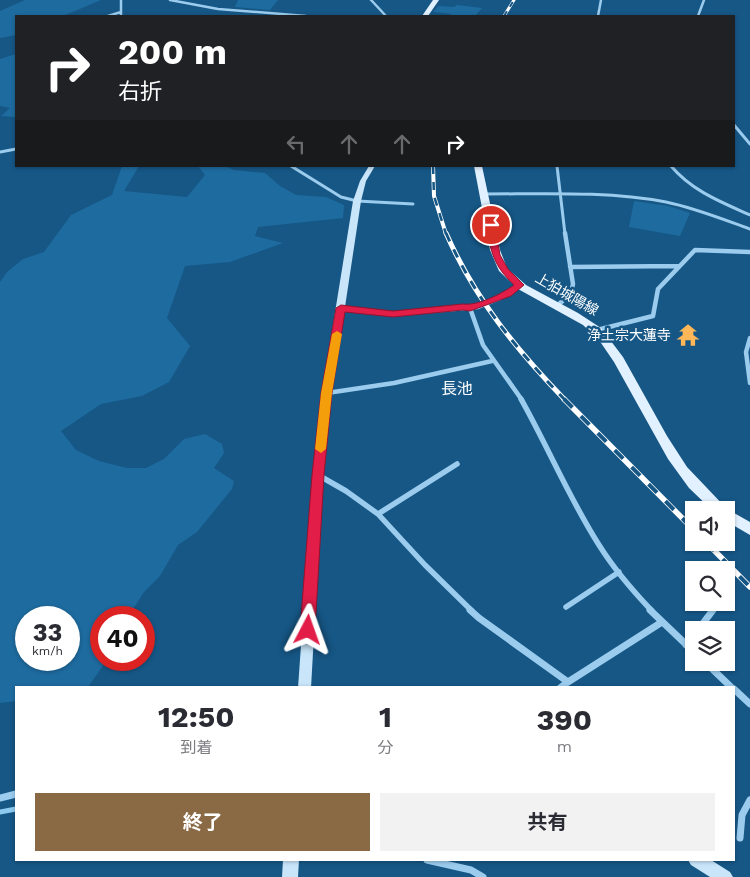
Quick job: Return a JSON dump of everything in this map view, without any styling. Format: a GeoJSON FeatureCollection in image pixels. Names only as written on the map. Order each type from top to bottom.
{"type":"FeatureCollection","features":[{"type":"Feature","properties":{"kind":"main road"},"geometry":{"type":"LineString","coordinates":[[426,15],[436,0]]}},
{"type":"Feature","properties":{"kind":"main road","name":"上狛城陽線"},"geometry":{"type":"LineString","coordinates":[[478,167],[496,255],[504,270],[519,285],[597,331],[617,356],[658,434],[678,467],[710,501]]}},
{"type":"Feature","properties":{"kind":"main road"},"geometry":{"type":"LineString","coordinates":[[735,520],[750,529]]}},
{"type":"Feature","properties":{"kind":"street"},"geometry":{"type":"LineString","coordinates":[[121,0],[121,14]]}},
{"type":"Feature","properties":{"kind":"street"},"geometry":{"type":"LineString","coordinates":[[170,0],[218,9],[293,15]]}},
{"type":"Feature","properties":{"kind":"street"},"geometry":{"type":"LineString","coordinates":[[371,0],[385,15]]}},
{"type":"Feature","properties":{"kind":"street"},"geometry":{"type":"LineString","coordinates":[[598,15],[601,0]]}},
{"type":"Feature","properties":{"kind":"street"},"geometry":{"type":"LineString","coordinates":[[698,15],[704,0]]}},
{"type":"Feature","properties":{"kind":"street"},"geometry":{"type":"LineString","coordinates":[[735,126],[750,144]]}},
{"type":"Feature","properties":{"kind":"street"},"geometry":{"type":"LineString","coordinates":[[0,152],[15,149]]}},
{"type":"Feature","properties":{"kind":"street"},"geometry":{"type":"LineString","coordinates":[[293,167],[341,196],[357,201],[413,204]]}},
{"type":"Feature","properties":{"kind":"street"},"geometry":{"type":"LineString","coordinates":[[304,686],[318,475],[327,393],[357,201],[363,181],[371,167]]}},
{"type":"Feature","properties":{"kind":"street"},"geometry":{"type":"LineString","coordinates":[[557,167],[573,284],[571,293],[557,306]]}},
{"type":"Feature","properties":{"kind":"street"},"geometry":{"type":"LineString","coordinates":[[672,167],[679,178],[691,186],[750,215]]}},
{"type":"Feature","properties":{"kind":"street"},"geometry":{"type":"LineString","coordinates":[[485,194],[591,194],[652,200],[685,207],[750,229]]}},
{"type":"Feature","properties":{"kind":"street"},"geometry":{"type":"LineString","coordinates":[[597,331],[653,316],[658,290],[695,250],[750,252]]}},
{"type":"Feature","properties":{"kind":"street"},"geometry":{"type":"LineString","coordinates":[[570,267],[679,266]]}},
{"type":"Feature","properties":{"kind":"street"},"geometry":{"type":"LineString","coordinates":[[341,308],[393,314],[463,307],[470,308],[496,300],[519,285]]}},
{"type":"Feature","properties":{"kind":"street"},"geometry":{"type":"LineString","coordinates":[[470,308],[483,345],[492,361],[504,372],[521,400],[545,442],[568,491],[599,545],[619,572],[662,622],[685,644]]}},
{"type":"Feature","properties":{"kind":"street"},"geometry":{"type":"LineString","coordinates":[[750,338],[748,352],[750,383]]}},
{"type":"Feature","properties":{"kind":"street"},"geometry":{"type":"LineString","coordinates":[[327,393],[394,383],[492,361]]}},
{"type":"Feature","properties":{"kind":"street"},"geometry":{"type":"LineString","coordinates":[[378,514],[457,464]]}},
{"type":"Feature","properties":{"kind":"street"},"geometry":{"type":"LineString","coordinates":[[318,475],[346,491],[378,514],[425,565],[479,618],[568,682]]}},
{"type":"Feature","properties":{"kind":"street"},"geometry":{"type":"LineString","coordinates":[[566,608],[619,572]]}},
{"type":"Feature","properties":{"kind":"street"},"geometry":{"type":"LineString","coordinates":[[563,686],[662,622]]}},
{"type":"Feature","properties":{"kind":"street"},"geometry":{"type":"LineString","coordinates":[[715,671],[731,686]]}},
{"type":"Feature","properties":{"kind":"street"},"geometry":{"type":"LineString","coordinates":[[735,690],[749,702]]}},
{"type":"Feature","properties":{"kind":"street"},"geometry":{"type":"LineString","coordinates":[[0,798],[15,794]]}},
{"type":"Feature","properties":{"kind":"street"},"geometry":{"type":"LineString","coordinates":[[740,838],[742,815],[750,800]]}},
{"type":"Feature","properties":{"kind":"street"},"geometry":{"type":"LineString","coordinates":[[290,877],[291,861]]}},
{"type":"Feature","properties":{"kind":"street"},"geometry":{"type":"LineString","coordinates":[[431,861],[471,870],[484,877]]}},
{"type":"Feature","properties":{"kind":"street"},"geometry":{"type":"LineString","coordinates":[[698,861],[725,877]]}},
{"type":"Feature","properties":{"kind":"shaded area"},"geometry":{"type":"Polygon","coordinates":[[[25,0],[101,0],[65,15],[15,15],[15,35],[0,38],[0,11],[25,0]]]}},
{"type":"Feature","properties":{"kind":"shaded area"},"geometry":{"type":"Polygon","coordinates":[[[238,0],[278,0],[270,10],[235,7],[238,0]]]}},
{"type":"Feature","properties":{"kind":"shaded area"},"geometry":{"type":"Polygon","coordinates":[[[457,5],[482,8],[476,15],[451,15],[433,12],[438,6],[454,7],[457,5]]]}},
{"type":"Feature","properties":{"kind":"shaded area"},"geometry":{"type":"Polygon","coordinates":[[[15,54],[15,117],[1,116],[10,108],[0,106],[0,59],[15,54]]]}},
{"type":"Feature","properties":{"kind":"shaded area"},"geometry":{"type":"Polygon","coordinates":[[[122,167],[138,167],[124,191],[187,197],[205,175],[199,167],[227,167],[234,170],[265,173],[280,186],[296,195],[326,197],[344,205],[343,218],[258,227],[255,236],[283,243],[230,262],[185,266],[167,318],[190,346],[169,382],[142,396],[101,404],[61,431],[76,450],[99,461],[127,468],[146,468],[164,459],[184,439],[205,434],[222,444],[224,453],[214,468],[234,481],[232,489],[197,532],[178,545],[160,576],[144,592],[135,606],[90,606],[90,671],[99,671],[89,686],[15,686],[15,701],[0,703],[0,282],[7,272],[23,259],[44,252],[71,215],[112,195],[122,167]]]}},
{"type":"Feature","properties":{"kind":"shaded area"},"geometry":{"type":"Polygon","coordinates":[[[634,201],[668,206],[690,213],[680,236],[629,227],[634,201]]]}},
{"type":"Feature","properties":{"kind":"waterway"},"geometry":{"type":"LineString","coordinates":[[0,812],[15,809]]}},
{"type":"Feature","properties":{"kind":"railway"},"geometry":{"type":"LineString","coordinates":[[505,15],[514,0]]}},
{"type":"Feature","properties":{"kind":"railway"},"geometry":{"type":"LineString","coordinates":[[433,167],[434,196],[446,234]]}},
{"type":"Feature","properties":{"kind":"railway"},"geometry":{"type":"LineString","coordinates":[[446,233],[457,257],[483,301],[513,342],[565,400]]}},
{"type":"Feature","properties":{"kind":"railway"},"geometry":{"type":"LineString","coordinates":[[564,399],[685,521]]}},
{"type":"Feature","properties":{"kind":"railway"},"geometry":{"type":"LineString","coordinates":[[715,551],[750,587]]}},
{"type":"Feature","properties":{"kind":"slow traffic"},"geometry":{"type":"LineString","coordinates":[[321,449],[327,393],[337,334]]}},
{"type":"Feature","properties":{"kind":"place","name":"浄土宗大蓮寺"},"geometry":{"type":"Point","coordinates":[688,335]}},
{"type":"Feature","properties":{"kind":"district","name":"長池"},"geometry":{"type":"Point","coordinates":[457,388]}},
{"type":"Feature","properties":{"kind":"route"},"geometry":{"type":"LineString","coordinates":[[308,630],[318,475],[327,393],[341,308],[393,314],[463,307],[470,308],[496,300],[507,294],[519,285],[504,270],[496,255],[491,225]]}}]}
